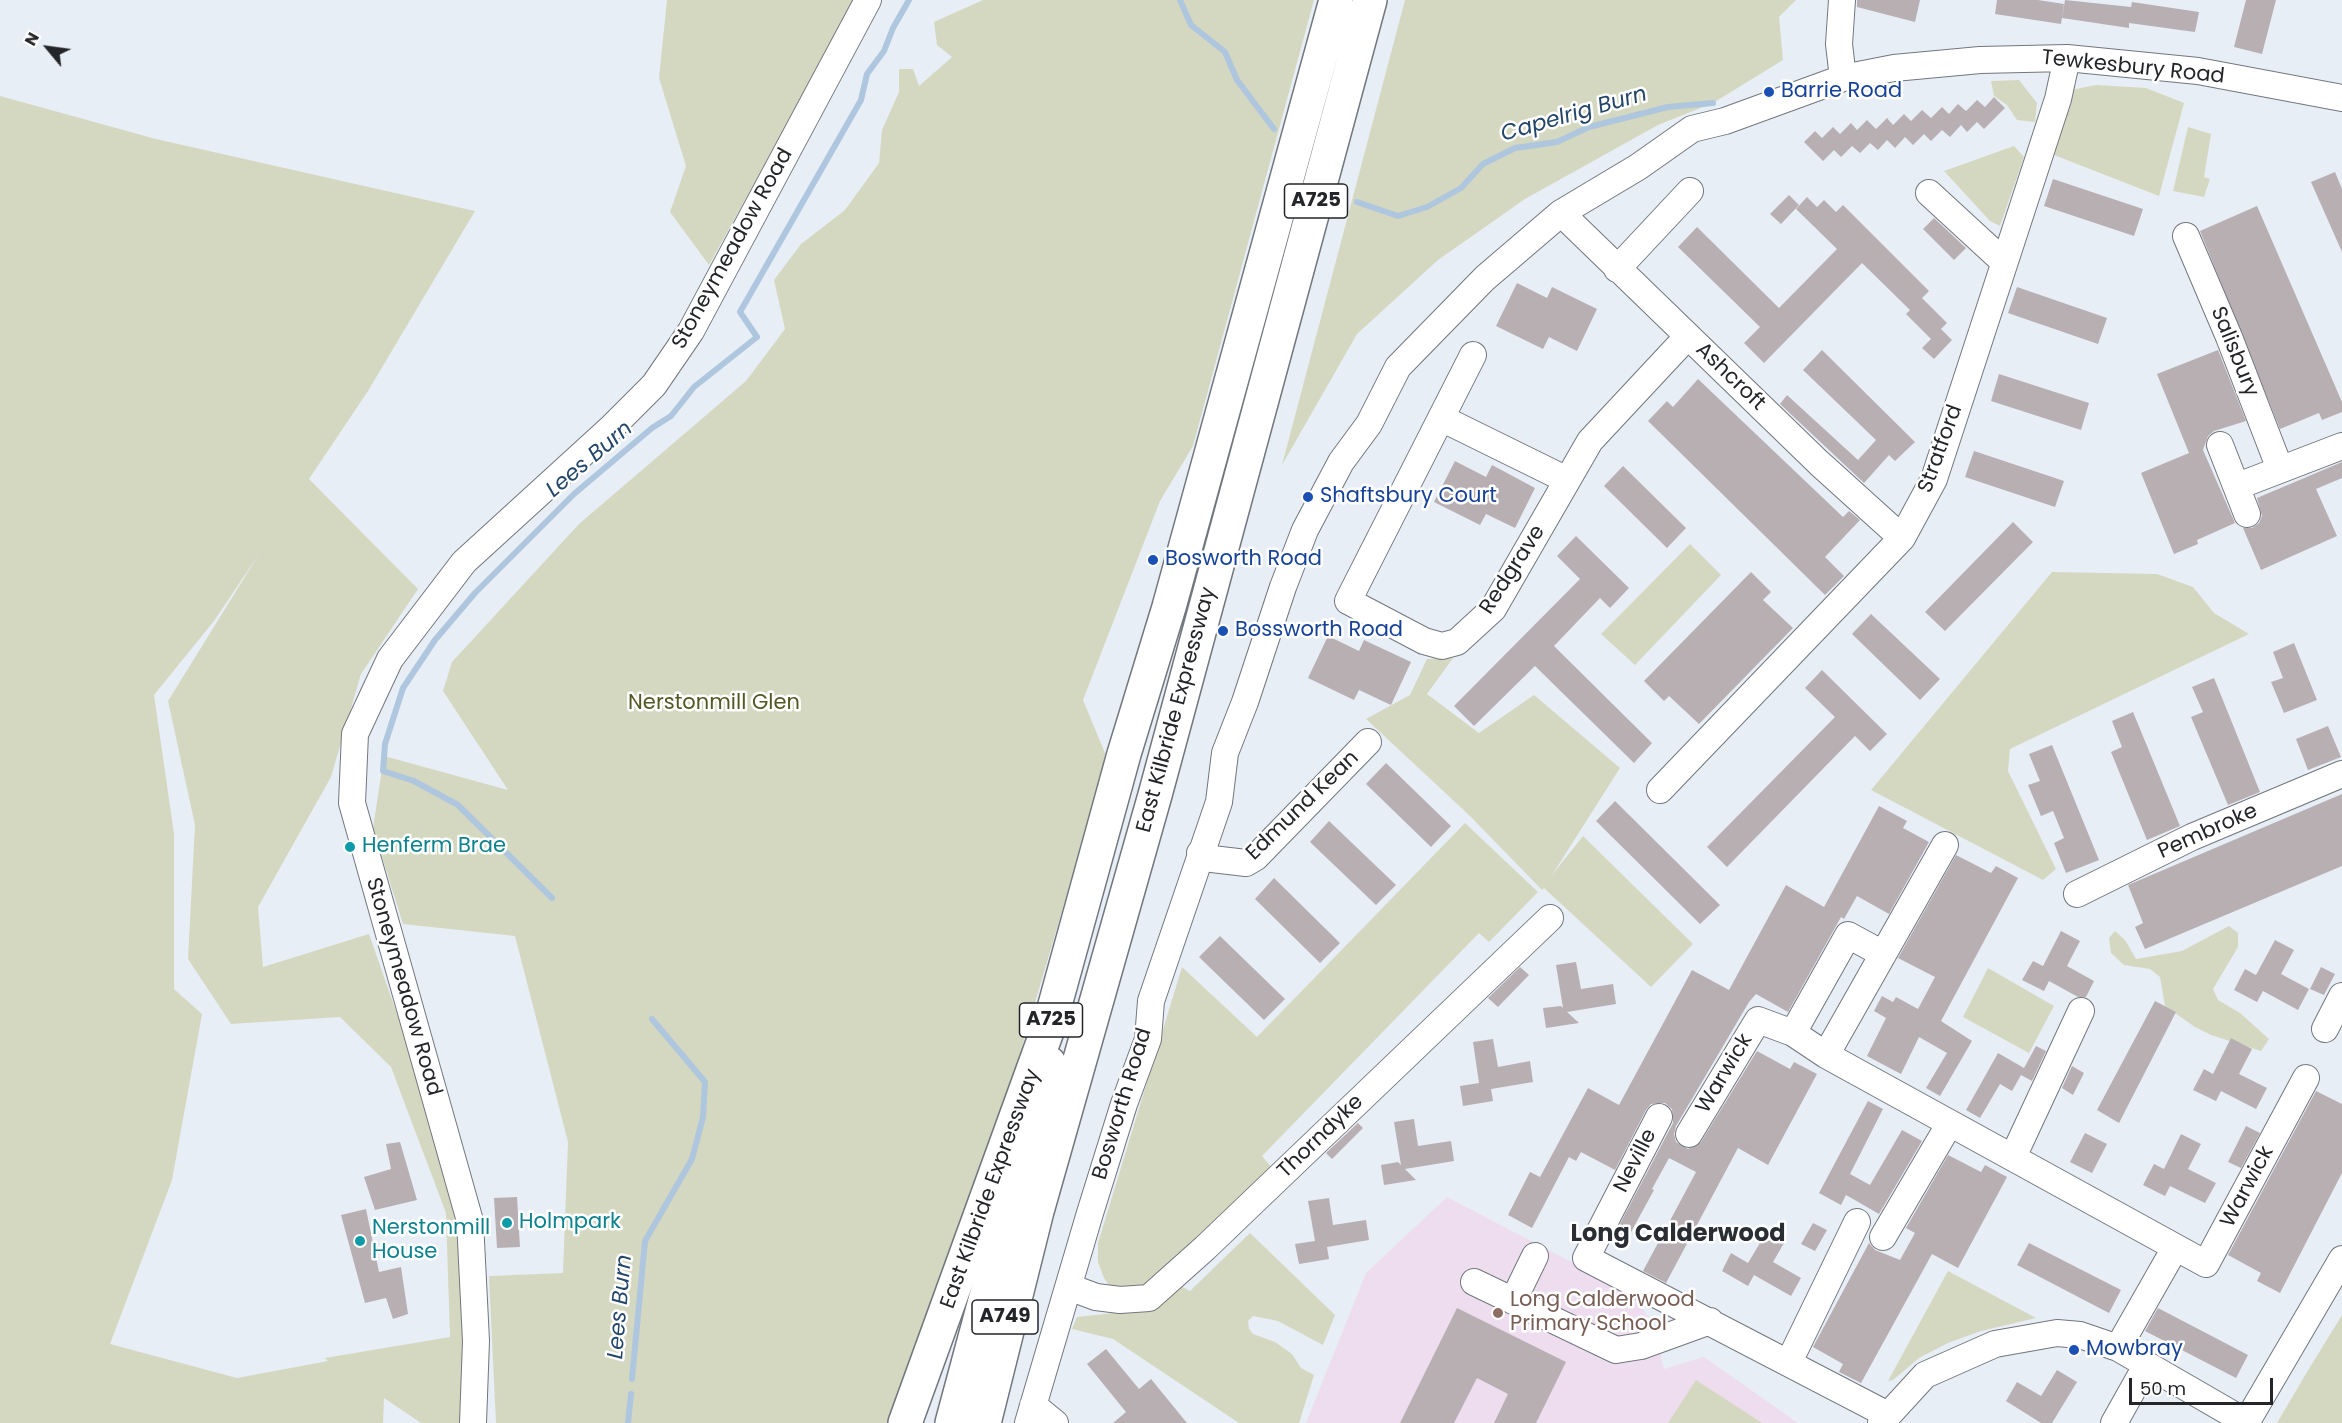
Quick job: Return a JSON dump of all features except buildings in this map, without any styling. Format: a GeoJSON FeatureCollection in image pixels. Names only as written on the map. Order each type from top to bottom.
{"type":"FeatureCollection","features":[{"type":"Feature","properties":{"kind":"main road","name":"East Kilbride Expressway"},"geometry":{"type":"LineString","coordinates":[[905,1423],[1050,1023],[1124,754],[1169,607],[1336,0]]}},
{"type":"Feature","properties":{"kind":"main road","name":"East Kilbride Expressway"},"geometry":{"type":"LineString","coordinates":[[974,1423],[1037,1211],[1155,795],[1370,0]]}},
{"type":"Feature","properties":{"kind":"main road","name":"East Kilbride Expressway"},"geometry":{"type":"LineString","coordinates":[[952,1423],[1135,757],[1169,607]]}},
{"type":"Feature","properties":{"kind":"main road","name":"East Kilbride Expressway"},"geometry":{"type":"LineString","coordinates":[[984,1423],[1037,1211]]}},
{"type":"Feature","properties":{"kind":"street","name":"Stoneymeadow Road"},"geometry":{"type":"LineString","coordinates":[[473,1423],[476,1341],[470,1221],[352,803],[355,734],[390,659],[464,562],[654,385],[685,340],[868,0]]}},
{"type":"Feature","properties":{"kind":"street"},"geometry":{"type":"LineString","coordinates":[[1842,0],[1839,44],[1843,78]]}},
{"type":"Feature","properties":{"kind":"street","name":"Tewkesbury Road"},"geometry":{"type":"LineString","coordinates":[[1561,213],[1638,167],[1692,129],[1725,121],[1843,78],[1894,68],[1980,60],[2067,58],[2198,71],[2342,98]]}},
{"type":"Feature","properties":{"kind":"street","name":"Stratford"},"geometry":{"type":"LineString","coordinates":[[1660,790],[1902,538],[1934,479],[2058,99],[2067,58]]}},
{"type":"Feature","properties":{"kind":"street"},"geometry":{"type":"LineString","coordinates":[[1617,269],[1690,191]]}},
{"type":"Feature","properties":{"kind":"street"},"geometry":{"type":"LineString","coordinates":[[1929,193],[2004,262]]}},
{"type":"Feature","properties":{"kind":"street","name":"Ashcroft"},"geometry":{"type":"LineString","coordinates":[[1561,213],[1819,463],[1902,538]]}},
{"type":"Feature","properties":{"kind":"street","name":"Bosworth Road"},"geometry":{"type":"LineString","coordinates":[[1030,1414],[1124,1104],[1148,1039],[1151,1001],[1168,959],[1200,853],[1219,802],[1226,753],[1305,530],[1341,462],[1369,424],[1398,367],[1485,278],[1561,213]]}},
{"type":"Feature","properties":{"kind":"street","name":"Salisbury"},"geometry":{"type":"LineString","coordinates":[[2186,236],[2229,337],[2280,469]]}},
{"type":"Feature","properties":{"kind":"street","name":"Redgrave"},"geometry":{"type":"LineString","coordinates":[[1442,418],[1348,601],[1424,641],[1442,646],[1457,642],[1493,609],[1590,441],[1688,336]]}},
{"type":"Feature","properties":{"kind":"street"},"geometry":{"type":"LineString","coordinates":[[1473,355],[1442,418],[1567,480]]}},
{"type":"Feature","properties":{"kind":"street"},"geometry":{"type":"LineString","coordinates":[[2220,445],[2238,486],[2247,514]]}},
{"type":"Feature","properties":{"kind":"street"},"geometry":{"type":"LineString","coordinates":[[2238,486],[2342,446]]}},
{"type":"Feature","properties":{"kind":"street","name":"Edmund Kean"},"geometry":{"type":"LineString","coordinates":[[1200,853],[1212,859],[1246,864],[1256,857],[1368,742]]}},
{"type":"Feature","properties":{"kind":"street","name":"Pembroke"},"geometry":{"type":"LineString","coordinates":[[2077,894],[2192,837],[2342,774]]}},
{"type":"Feature","properties":{"kind":"street"},"geometry":{"type":"LineString","coordinates":[[1826,1054],[1945,845]]}},
{"type":"Feature","properties":{"kind":"street","name":"Thorndyke"},"geometry":{"type":"LineString","coordinates":[[1070,1287],[1096,1297],[1120,1300],[1149,1298],[1550,918]]}},
{"type":"Feature","properties":{"kind":"street"},"geometry":{"type":"LineString","coordinates":[[1793,1033],[1848,935],[1883,954]]}},
{"type":"Feature","properties":{"kind":"street"},"geometry":{"type":"LineString","coordinates":[[2325,1029],[2342,996]]}},
{"type":"Feature","properties":{"kind":"street"},"geometry":{"type":"LineString","coordinates":[[2013,1156],[2080,1011]]}},
{"type":"Feature","properties":{"kind":"street","name":"Warwick"},"geometry":{"type":"LineString","coordinates":[[1689,1134],[1758,1020],[1793,1033],[1826,1054],[2206,1264],[2306,1078]]}},
{"type":"Feature","properties":{"kind":"street","name":"Neville"},"geometry":{"type":"LineString","coordinates":[[1659,1117],[1586,1258],[1789,1362],[1883,1418]]}},
{"type":"Feature","properties":{"kind":"street"},"geometry":{"type":"LineString","coordinates":[[1883,1237],[1950,1123]]}},
{"type":"Feature","properties":{"kind":"street"},"geometry":{"type":"LineString","coordinates":[[1789,1362],[1857,1222]]}},
{"type":"Feature","properties":{"kind":"street"},"geometry":{"type":"LineString","coordinates":[[2118,1348],[2175,1248]]}},
{"type":"Feature","properties":{"kind":"street"},"geometry":{"type":"LineString","coordinates":[[1513,1301],[1535,1256]]}},
{"type":"Feature","properties":{"kind":"street"},"geometry":{"type":"LineString","coordinates":[[1883,1418],[1925,1375],[1995,1344],[2057,1333],[2080,1335],[2118,1348],[2246,1423],[2342,1259]]}},
{"type":"Feature","properties":{"kind":"street"},"geometry":{"type":"LineString","coordinates":[[1474,1282],[1616,1350],[1641,1346],[1710,1321]]}},
{"type":"Feature","properties":{"kind":"street"},"geometry":{"type":"LineString","coordinates":[[2114,1423],[2146,1366]]}},
{"type":"Feature","properties":{"kind":"street"},"geometry":{"type":"LineString","coordinates":[[1030,1414],[1055,1423]]}},
{"type":"Feature","properties":{"kind":"shaded area","name":"Long Calderwood Primary School"},"geometry":{"type":"Polygon","coordinates":[[[1447,1197],[1636,1296],[1655,1330],[1664,1369],[1704,1357],[1798,1423],[1306,1423],[1366,1273],[1447,1197]]]}},
{"type":"Feature","properties":{"kind":"green space"},"geometry":{"type":"Polygon","coordinates":[[[667,0],[856,0],[709,265],[670,212],[686,166],[659,78],[667,0]]]}},
{"type":"Feature","properties":{"kind":"green space","name":"Nerstonmill Glen"},"geometry":{"type":"Polygon","coordinates":[[[983,0],[1314,0],[1193,446],[1160,501],[1083,700],[1107,758],[996,1135],[889,1423],[496,1423],[489,1276],[563,1273],[568,1142],[515,936],[403,924],[373,828],[384,756],[508,790],[443,691],[452,662],[579,524],[746,381],[785,329],[774,280],[801,244],[845,210],[879,163],[882,130],[899,92],[899,69],[913,69],[919,86],[952,57],[937,45],[934,22],[983,0]]]}},
{"type":"Feature","properties":{"kind":"green space"},"geometry":{"type":"Polygon","coordinates":[[[1405,0],[1796,0],[1779,17],[1783,60],[1713,103],[1658,125],[1525,199],[1438,260],[1357,334],[1282,465],[1405,0]]]}},
{"type":"Feature","properties":{"kind":"green space"},"geometry":{"type":"Polygon","coordinates":[[[2019,80],[2037,103],[2035,122],[2017,120],[2007,105],[1994,96],[1991,81],[2019,80]]]}},
{"type":"Feature","properties":{"kind":"green space"},"geometry":{"type":"Polygon","coordinates":[[[2096,85],[2146,88],[2184,103],[2159,196],[2054,155],[2071,90],[2096,85]]]}},
{"type":"Feature","properties":{"kind":"green space"},"geometry":{"type":"Polygon","coordinates":[[[0,96],[156,139],[475,211],[368,391],[309,479],[418,589],[361,674],[331,777],[258,907],[263,967],[369,934],[461,1197],[466,1423],[421,1423],[384,1398],[383,1423],[0,1423],[0,96]],[[259,554],[214,621],[154,695],[174,834],[174,989],[202,1014],[172,1180],[110,1344],[237,1378],[328,1361],[325,1358],[450,1337],[446,1213],[391,1067],[340,1017],[231,1024],[188,959],[195,825],[168,701],[259,554]]]}},
{"type":"Feature","properties":{"kind":"green space"},"geometry":{"type":"Polygon","coordinates":[[[2188,127],[2211,134],[2204,177],[2210,179],[2204,197],[2173,191],[2188,127]]]}},
{"type":"Feature","properties":{"kind":"green space"},"geometry":{"type":"Polygon","coordinates":[[[2014,146],[2024,157],[2000,226],[1990,221],[1944,171],[2014,146]]]}},
{"type":"Feature","properties":{"kind":"green space"},"geometry":{"type":"Polygon","coordinates":[[[1690,544],[1721,575],[1635,665],[1601,634],[1690,544]]]}},
{"type":"Feature","properties":{"kind":"green space"},"geometry":{"type":"Polygon","coordinates":[[[2052,572],[2157,574],[2193,587],[2214,613],[2249,634],[2010,749],[2008,771],[2056,869],[2043,880],[1871,790],[2052,572]]]}},
{"type":"Feature","properties":{"kind":"green space"},"geometry":{"type":"Polygon","coordinates":[[[1453,658],[1427,694],[1479,733],[1534,695],[1620,768],[1552,875],[1583,836],[1693,944],[1651,987],[1544,888],[1542,890],[1470,816],[1366,719],[1410,695],[1427,659],[1453,658]]]}},
{"type":"Feature","properties":{"kind":"green space"},"geometry":{"type":"Polygon","coordinates":[[[1465,823],[1538,892],[1489,942],[1479,933],[1262,1156],[1272,1168],[1158,1284],[1114,1292],[1104,1278],[1098,1262],[1098,1243],[1182,967],[1257,1037],[1465,823]]]}},
{"type":"Feature","properties":{"kind":"green space"},"geometry":{"type":"Polygon","coordinates":[[[2229,926],[2238,933],[2238,947],[2213,989],[2218,1000],[2240,1013],[2269,1039],[2261,1051],[2211,1035],[2195,1027],[2165,1006],[2160,977],[2150,969],[2124,965],[2111,953],[2109,938],[2115,931],[2125,940],[2136,959],[2182,951],[2229,926]]]}},
{"type":"Feature","properties":{"kind":"green space"},"geometry":{"type":"Polygon","coordinates":[[[1988,968],[2054,1006],[2029,1053],[1963,1017],[1988,968]]]}},
{"type":"Feature","properties":{"kind":"green space"},"geometry":{"type":"Polygon","coordinates":[[[1250,1233],[1335,1315],[1323,1345],[1278,1321],[1253,1316],[1248,1321],[1249,1329],[1253,1334],[1275,1342],[1292,1354],[1301,1368],[1314,1375],[1299,1423],[1239,1423],[1113,1339],[1072,1329],[1077,1317],[1123,1312],[1179,1285],[1190,1291],[1250,1233]]]}},
{"type":"Feature","properties":{"kind":"green space"},"geometry":{"type":"Polygon","coordinates":[[[1948,1271],[2036,1318],[1981,1331],[1948,1343],[1919,1358],[1893,1380],[1888,1381],[1948,1271]]]}},
{"type":"Feature","properties":{"kind":"green space"},"geometry":{"type":"Polygon","coordinates":[[[2342,1315],[2342,1423],[2277,1423],[2307,1372],[2342,1315]]]}},
{"type":"Feature","properties":{"kind":"green space"},"geometry":{"type":"Polygon","coordinates":[[[1696,1380],[1762,1423],[1668,1423],[1696,1380]]]}},
{"type":"Feature","properties":{"kind":"waterway","name":"Lees Burn"},"geometry":{"type":"LineString","coordinates":[[552,898],[458,805],[414,781],[383,771],[385,744],[403,688],[435,640],[475,593],[574,494],[652,428],[671,416],[694,387],[757,337],[740,312],[861,100],[867,74],[884,51],[893,28],[909,0]]}},
{"type":"Feature","properties":{"kind":"waterway","name":"Capelrig Burn"},"geometry":{"type":"LineString","coordinates":[[1180,0],[1191,25],[1225,52],[1237,80],[1274,129]]}},
{"type":"Feature","properties":{"kind":"waterway","name":"Capelrig Burn"},"geometry":{"type":"LineString","coordinates":[[1357,202],[1398,216],[1427,207],[1461,188],[1483,164],[1515,148],[1557,142],[1589,127],[1668,107],[1713,103]]}},
{"type":"Feature","properties":{"kind":"waterway","name":"Lees Burn"},"geometry":{"type":"LineString","coordinates":[[632,1379],[645,1241],[692,1159],[703,1117],[705,1082],[652,1019]]}},
{"type":"Feature","properties":{"kind":"waterway","name":"Lees Burn"},"geometry":{"type":"LineString","coordinates":[[628,1423],[631,1394]]}},
{"type":"Feature","properties":{"kind":"place","name":"Barrie Road"},"geometry":{"type":"Point","coordinates":[1769,92]}},
{"type":"Feature","properties":{"kind":"place","name":"Shaftsbury Court"},"geometry":{"type":"Point","coordinates":[1308,497]}},
{"type":"Feature","properties":{"kind":"place","name":"Bosworth Road"},"geometry":{"type":"Point","coordinates":[1153,560]}},
{"type":"Feature","properties":{"kind":"place","name":"Bossworth Road"},"geometry":{"type":"Point","coordinates":[1223,631]}},
{"type":"Feature","properties":{"kind":"place","name":"Henferm Brae"},"geometry":{"type":"Point","coordinates":[350,847]}},
{"type":"Feature","properties":{"kind":"place","name":"Holmpark"},"geometry":{"type":"Point","coordinates":[507,1223]}},
{"type":"Feature","properties":{"kind":"place","name":"Nerstonmill House"},"geometry":{"type":"Point","coordinates":[360,1241]}},
{"type":"Feature","properties":{"kind":"place","name":"Long Calderwood Primary School"},"geometry":{"type":"Point","coordinates":[1498,1313]}},
{"type":"Feature","properties":{"kind":"place","name":"Mowbray"},"geometry":{"type":"Point","coordinates":[2074,1350]}},
{"type":"Feature","properties":{"kind":"district","name":"Long Calderwood"},"geometry":{"type":"Point","coordinates":[1678,1235]}}]}
